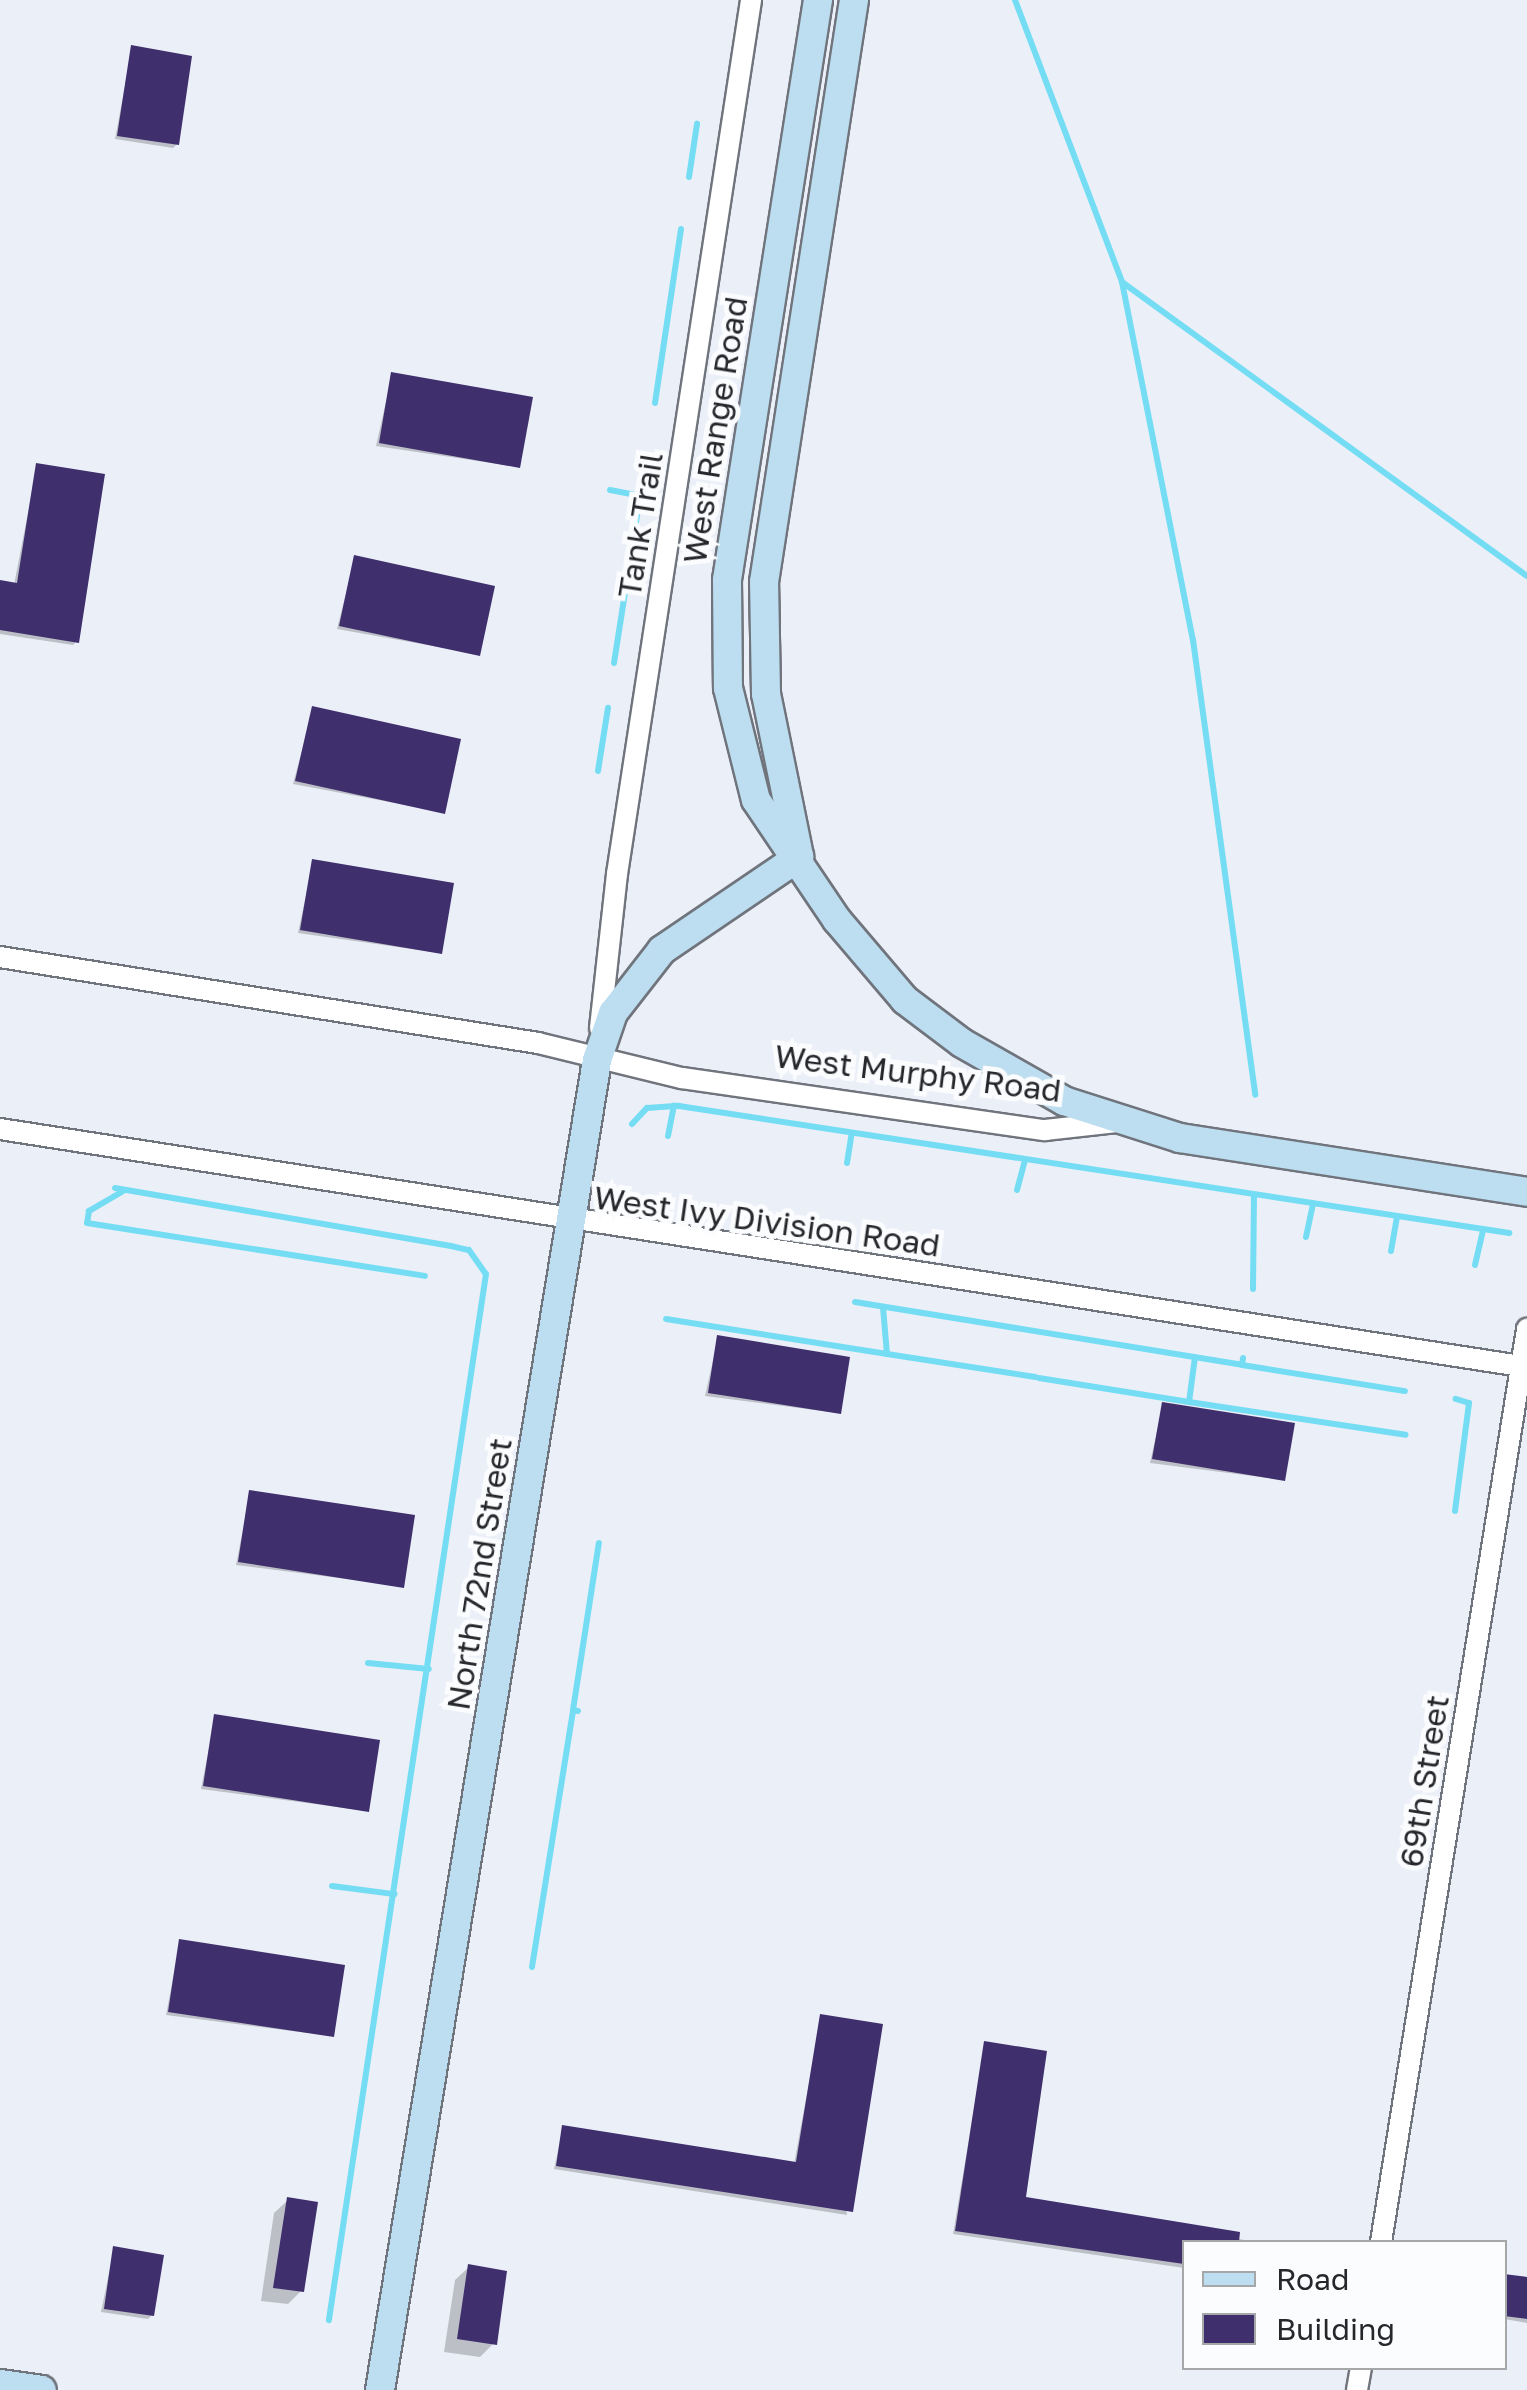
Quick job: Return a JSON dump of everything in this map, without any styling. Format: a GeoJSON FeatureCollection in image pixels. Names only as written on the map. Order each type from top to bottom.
{"type":"FeatureCollection","features":[{"type":"Feature","properties":{"kind":"street","name":"Tank Trail"},"geometry":{"type":"LineString","coordinates":[[597,1060],[616,874],[751,0]]}},
{"type":"Feature","properties":{"kind":"street","name":"West Range Road"},"geometry":{"type":"LineString","coordinates":[[818,0],[734,526],[724,631],[728,688],[756,800],[799,858],[837,920],[906,1000],[1010,1074],[1118,1121]]}},
{"type":"Feature","properties":{"kind":"street","name":"West Range Road"},"geometry":{"type":"LineString","coordinates":[[799,858],[766,694],[764,582],[854,0]]}},
{"type":"Feature","properties":{"kind":"street","name":"North 72nd Street"},"geometry":{"type":"LineString","coordinates":[[380,2390],[597,1060],[613,1012],[662,950],[799,858]]}},
{"type":"Feature","properties":{"kind":"street","name":"West Murphy Road"},"geometry":{"type":"LineString","coordinates":[[0,957],[508,1037],[597,1060],[1045,1130],[1118,1121],[1180,1138],[1527,1192]]}},
{"type":"Feature","properties":{"kind":"street","name":"West Ivy Division Road"},"geometry":{"type":"LineString","coordinates":[[0,1130],[573,1223],[1524,1367]]}},
{"type":"Feature","properties":{"kind":"street","name":"69th Street"},"geometry":{"type":"LineString","coordinates":[[1380,2240],[1524,1367],[1527,1329]]}},
{"type":"Feature","properties":{"kind":"street"},"geometry":{"type":"LineString","coordinates":[[0,2384],[42,2390]]}},
{"type":"Feature","properties":{"kind":"building"},"geometry":{"type":"Polygon","coordinates":[[[131,45],[192,56],[179,145],[117,136],[131,45]]]}},
{"type":"Feature","properties":{"kind":"building"},"geometry":{"type":"Polygon","coordinates":[[[391,372],[533,397],[520,468],[379,443],[391,372]]]}},
{"type":"Feature","properties":{"kind":"building"},"geometry":{"type":"Polygon","coordinates":[[[36,463],[105,474],[79,643],[0,630],[0,580],[17,583],[36,463]]]}},
{"type":"Feature","properties":{"kind":"building"},"geometry":{"type":"Polygon","coordinates":[[[354,555],[495,586],[480,656],[339,626],[354,555]]]}},
{"type":"Feature","properties":{"kind":"building"},"geometry":{"type":"Polygon","coordinates":[[[312,706],[461,739],[445,814],[295,781],[312,706]]]}},
{"type":"Feature","properties":{"kind":"building"},"geometry":{"type":"Polygon","coordinates":[[[312,859],[454,883],[442,954],[300,930],[312,859]]]}},
{"type":"Feature","properties":{"kind":"building"},"geometry":{"type":"Polygon","coordinates":[[[717,1335],[850,1357],[841,1414],[708,1393],[717,1335]]]}},
{"type":"Feature","properties":{"kind":"building"},"geometry":{"type":"Polygon","coordinates":[[[1162,1402],[1295,1423],[1285,1481],[1152,1459],[1162,1402]]]}},
{"type":"Feature","properties":{"kind":"building"},"geometry":{"type":"Polygon","coordinates":[[[249,1490],[415,1515],[404,1588],[238,1562],[249,1490]]]}},
{"type":"Feature","properties":{"kind":"building"},"geometry":{"type":"Polygon","coordinates":[[[214,1714],[380,1740],[369,1812],[203,1786],[214,1714]]]}},
{"type":"Feature","properties":{"kind":"building"},"geometry":{"type":"Polygon","coordinates":[[[179,1939],[345,1965],[334,2037],[168,2012],[179,1939]]]}},
{"type":"Feature","properties":{"kind":"building"},"geometry":{"type":"Polygon","coordinates":[[[820,2014],[883,2024],[853,2212],[556,2166],[562,2125],[796,2162],[820,2014]]]}},
{"type":"Feature","properties":{"kind":"building"},"geometry":{"type":"Polygon","coordinates":[[[984,2041],[1047,2051],[1026,2197],[1240,2232],[1239,2240],[1182,2240],[1182,2264],[955,2231],[984,2041]]]}},
{"type":"Feature","properties":{"kind":"building"},"geometry":{"type":"Polygon","coordinates":[[[287,2197],[318,2202],[304,2292],[273,2288],[287,2197]]]}},
{"type":"Feature","properties":{"kind":"building"},"geometry":{"type":"Polygon","coordinates":[[[113,2246],[164,2255],[154,2316],[104,2309],[113,2246]]]}},
{"type":"Feature","properties":{"kind":"building"},"geometry":{"type":"Polygon","coordinates":[[[468,2264],[507,2271],[497,2345],[457,2339],[468,2264]]]}},
{"type":"Feature","properties":{"kind":"building"},"geometry":{"type":"Polygon","coordinates":[[[1507,2274],[1527,2277],[1527,2319],[1507,2316],[1507,2274]]]}},
{"type":"Feature","properties":{"kind":"waterway"},"geometry":{"type":"LineString","coordinates":[[1015,0],[1122,282],[1527,576]]}},
{"type":"Feature","properties":{"kind":"waterway"},"geometry":{"type":"LineString","coordinates":[[689,177],[697,124]]}},
{"type":"Feature","properties":{"kind":"waterway"},"geometry":{"type":"LineString","coordinates":[[655,403],[681,229]]}},
{"type":"Feature","properties":{"kind":"waterway"},"geometry":{"type":"LineString","coordinates":[[1122,282],[1193,640],[1255,1095]]}},
{"type":"Feature","properties":{"kind":"waterway"},"geometry":{"type":"LineString","coordinates":[[614,663],[645,465]]}},
{"type":"Feature","properties":{"kind":"waterway"},"geometry":{"type":"LineString","coordinates":[[610,490],[640,496]]}},
{"type":"Feature","properties":{"kind":"waterway"},"geometry":{"type":"LineString","coordinates":[[598,771],[608,708]]}},
{"type":"Feature","properties":{"kind":"waterway"},"geometry":{"type":"LineString","coordinates":[[668,1136],[674,1106]]}},
{"type":"Feature","properties":{"kind":"waterway"},"geometry":{"type":"LineString","coordinates":[[632,1124],[647,1108],[679,1106],[1509,1233]]}},
{"type":"Feature","properties":{"kind":"waterway"},"geometry":{"type":"LineString","coordinates":[[847,1163],[852,1133]]}},
{"type":"Feature","properties":{"kind":"waterway"},"geometry":{"type":"LineString","coordinates":[[1017,1190],[1025,1160]]}},
{"type":"Feature","properties":{"kind":"waterway"},"geometry":{"type":"LineString","coordinates":[[115,1188],[469,1250],[486,1274],[329,2320]]}},
{"type":"Feature","properties":{"kind":"waterway"},"geometry":{"type":"LineString","coordinates":[[125,1190],[89,1211],[87,1223],[425,1276]]}},
{"type":"Feature","properties":{"kind":"waterway"},"geometry":{"type":"LineString","coordinates":[[1253,1289],[1254,1196]]}},
{"type":"Feature","properties":{"kind":"waterway"},"geometry":{"type":"LineString","coordinates":[[1306,1237],[1313,1204]]}},
{"type":"Feature","properties":{"kind":"waterway"},"geometry":{"type":"LineString","coordinates":[[1391,1251],[1397,1217]]}},
{"type":"Feature","properties":{"kind":"waterway"},"geometry":{"type":"LineString","coordinates":[[1475,1265],[1483,1230]]}},
{"type":"Feature","properties":{"kind":"waterway"},"geometry":{"type":"LineString","coordinates":[[855,1302],[1242,1365]]}},
{"type":"Feature","properties":{"kind":"waterway"},"geometry":{"type":"LineString","coordinates":[[666,1319],[887,1354],[883,1307]]}},
{"type":"Feature","properties":{"kind":"waterway"},"geometry":{"type":"LineString","coordinates":[[887,1354],[1035,1377]]}},
{"type":"Feature","properties":{"kind":"waterway"},"geometry":{"type":"LineString","coordinates":[[1039,1378],[1189,1402],[1195,1357]]}},
{"type":"Feature","properties":{"kind":"waterway"},"geometry":{"type":"LineString","coordinates":[[1243,1358],[1242,1365],[1405,1391]]}},
{"type":"Feature","properties":{"kind":"waterway"},"geometry":{"type":"LineString","coordinates":[[1455,1511],[1469,1403],[1456,1399]]}},
{"type":"Feature","properties":{"kind":"waterway"},"geometry":{"type":"LineString","coordinates":[[1189,1402],[1406,1435]]}},
{"type":"Feature","properties":{"kind":"waterway"},"geometry":{"type":"LineString","coordinates":[[578,1711],[573,1710],[599,1543]]}},
{"type":"Feature","properties":{"kind":"waterway"},"geometry":{"type":"LineString","coordinates":[[368,1663],[429,1669]]}},
{"type":"Feature","properties":{"kind":"waterway"},"geometry":{"type":"LineString","coordinates":[[532,1967],[573,1710]]}},
{"type":"Feature","properties":{"kind":"waterway"},"geometry":{"type":"LineString","coordinates":[[332,1886],[394,1894]]}}]}
